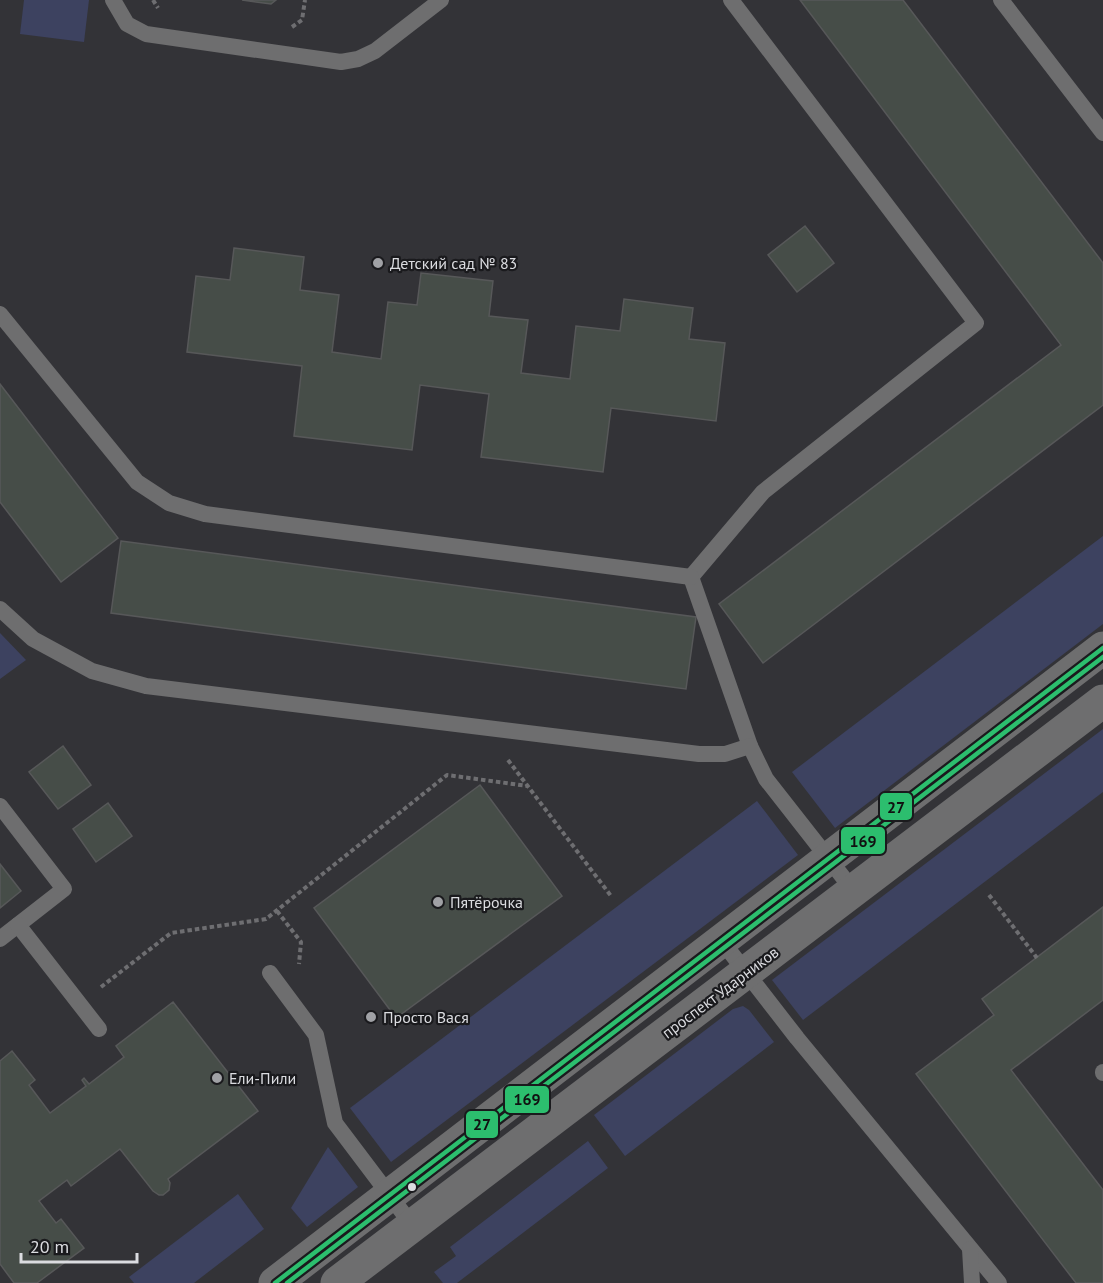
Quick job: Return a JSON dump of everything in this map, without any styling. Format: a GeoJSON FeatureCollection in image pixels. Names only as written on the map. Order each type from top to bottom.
{"type":"FeatureCollection","features":[{"type":"Feature","properties":{"kind":"street"},"geometry":{"type":"LineString","coordinates":[[275,1283],[1103,648]]}},
{"type":"Feature","properties":{"kind":"street","name":"проспект Ударников"},"geometry":{"type":"LineString","coordinates":[[337,1283],[1103,701]]}},
{"type":"Feature","properties":{"kind":"lane"},"geometry":{"type":"LineString","coordinates":[[113,0],[127,24],[146,34],[340,62],[358,59],[375,51],[441,0]]}},
{"type":"Feature","properties":{"kind":"lane"},"geometry":{"type":"LineString","coordinates":[[691,577],[764,492],[976,323],[731,0]]}},
{"type":"Feature","properties":{"kind":"lane"},"geometry":{"type":"LineString","coordinates":[[1001,0],[1103,133]]}},
{"type":"Feature","properties":{"kind":"lane"},"geometry":{"type":"LineString","coordinates":[[0,314],[137,482],[169,503],[205,514],[691,577]]}},
{"type":"Feature","properties":{"kind":"lane"},"geometry":{"type":"LineString","coordinates":[[691,577],[750,746],[766,779],[853,890]]}},
{"type":"Feature","properties":{"kind":"lane"},"geometry":{"type":"LineString","coordinates":[[0,609],[33,639],[92,671],[146,686],[699,754],[725,754],[750,746]]}},
{"type":"Feature","properties":{"kind":"lane"},"geometry":{"type":"LineString","coordinates":[[0,806],[64,889],[0,939]]}},
{"type":"Feature","properties":{"kind":"lane"},"geometry":{"type":"LineString","coordinates":[[18,925],[99,1029]]}},
{"type":"Feature","properties":{"kind":"lane"},"geometry":{"type":"LineString","coordinates":[[721,940],[797,1038],[999,1283]]}},
{"type":"Feature","properties":{"kind":"lane"},"geometry":{"type":"LineString","coordinates":[[270,973],[316,1035],[335,1123],[412,1226]]}},
{"type":"Feature","properties":{"kind":"lane"},"geometry":{"type":"LineString","coordinates":[[970,1249],[972,1283]]}},
{"type":"Feature","properties":{"kind":"path"},"geometry":{"type":"LineString","coordinates":[[483,727],[611,896]]}},
{"type":"Feature","properties":{"kind":"path"},"geometry":{"type":"LineString","coordinates":[[79,1004],[171,933],[266,919],[447,775],[528,786]]}},
{"type":"Feature","properties":{"kind":"path"},"geometry":{"type":"LineString","coordinates":[[989,895],[1037,958]]}},
{"type":"Feature","properties":{"kind":"path"},"geometry":{"type":"LineString","coordinates":[[277,911],[301,942]]}},
{"type":"Feature","properties":{"kind":"shaded area"},"geometry":{"type":"Polygon","coordinates":[[[24,0],[89,0],[84,42],[20,34],[24,0]]]}},
{"type":"Feature","properties":{"kind":"shaded area"},"geometry":{"type":"Polygon","coordinates":[[[1103,536],[1103,624],[835,828],[792,772],[1103,536]]]}},
{"type":"Feature","properties":{"kind":"shaded area"},"geometry":{"type":"Polygon","coordinates":[[[0,633],[26,660],[0,679],[0,633]]]}},
{"type":"Feature","properties":{"kind":"shaded area"},"geometry":{"type":"Polygon","coordinates":[[[1103,729],[1103,792],[803,1020],[772,980],[1103,729]]]}},
{"type":"Feature","properties":{"kind":"shaded area"},"geometry":{"type":"Polygon","coordinates":[[[757,801],[798,855],[391,1162],[350,1108],[757,801]]]}},
{"type":"Feature","properties":{"kind":"shaded area"},"geometry":{"type":"Polygon","coordinates":[[[743,1006],[749,1010],[774,1042],[625,1156],[594,1115],[733,1009],[743,1006]]]}},
{"type":"Feature","properties":{"kind":"shaded area"},"geometry":{"type":"Polygon","coordinates":[[[588,1141],[608,1168],[457,1283],[443,1283],[434,1272],[456,1256],[450,1247],[588,1141]]]}},
{"type":"Feature","properties":{"kind":"shaded area"},"geometry":{"type":"Polygon","coordinates":[[[328,1147],[358,1187],[307,1227],[291,1208],[328,1147]]]}},
{"type":"Feature","properties":{"kind":"shaded area"},"geometry":{"type":"Polygon","coordinates":[[[238,1194],[264,1229],[194,1283],[134,1283],[129,1277],[238,1194]]]}},
{"type":"Feature","properties":{"kind":"building"},"geometry":{"type":"Polygon","coordinates":[[[242,0],[276,0],[271,4],[242,0]]]}},
{"type":"Feature","properties":{"kind":"building"},"geometry":{"type":"Polygon","coordinates":[[[800,0],[903,0],[1103,263],[1103,405],[763,663],[719,604],[1061,345],[800,0]]]}},
{"type":"Feature","properties":{"kind":"building"},"geometry":{"type":"Polygon","coordinates":[[[805,226],[834,263],[797,292],[768,255],[805,226]]]}},
{"type":"Feature","properties":{"kind":"building"},"geometry":{"type":"Polygon","coordinates":[[[234,248],[304,257],[300,290],[339,295],[332,352],[381,359],[388,302],[417,305],[421,273],[493,281],[489,316],[528,320],[521,373],[570,379],[576,326],[620,331],[624,299],[693,308],[689,339],[725,343],[716,421],[611,408],[603,472],[481,457],[489,394],[420,385],[412,450],[294,436],[302,366],[187,352],[196,276],[230,280],[234,248]]]}},
{"type":"Feature","properties":{"kind":"building"},"geometry":{"type":"Polygon","coordinates":[[[0,384],[118,538],[61,582],[0,502],[0,384]]]}},
{"type":"Feature","properties":{"kind":"building"},"geometry":{"type":"Polygon","coordinates":[[[121,541],[696,617],[686,689],[111,613],[121,541]]]}},
{"type":"Feature","properties":{"kind":"building"},"geometry":{"type":"Polygon","coordinates":[[[63,746],[91,785],[58,809],[29,772],[63,746]]]}},
{"type":"Feature","properties":{"kind":"building","name":"Пятёрочка"},"geometry":{"type":"Polygon","coordinates":[[[480,785],[562,896],[396,1018],[314,908],[480,785]]]}},
{"type":"Feature","properties":{"kind":"building"},"geometry":{"type":"Polygon","coordinates":[[[108,803],[132,836],[96,862],[73,829],[108,803]]]}},
{"type":"Feature","properties":{"kind":"building"},"geometry":{"type":"Polygon","coordinates":[[[0,864],[21,891],[0,908],[0,864]]]}},
{"type":"Feature","properties":{"kind":"building"},"geometry":{"type":"Polygon","coordinates":[[[1103,907],[1103,1000],[1011,1070],[1103,1190],[1103,1283],[1076,1283],[916,1074],[994,1015],[982,999],[1103,907]]]}},
{"type":"Feature","properties":{"kind":"building"},"geometry":{"type":"Polygon","coordinates":[[[173,1002],[258,1111],[168,1179],[169,1190],[163,1195],[153,1191],[120,1149],[71,1186],[67,1180],[39,1201],[56,1223],[61,1219],[84,1248],[37,1283],[14,1283],[0,1264],[0,1061],[12,1051],[35,1080],[29,1085],[50,1113],[86,1086],[82,1080],[84,1078],[89,1084],[124,1057],[116,1046],[173,1002]]]}},
{"type":"Feature","properties":{"kind":"transit line","name":"27"},"geometry":{"type":"LineString","coordinates":[[275,1283],[1103,648]]}},
{"type":"Feature","properties":{"kind":"transit line","name":"169"},"geometry":{"type":"LineString","coordinates":[[287,1283],[1103,657]]}},
{"type":"Feature","properties":{"kind":"place","name":"Детский сад № 83"},"geometry":{"type":"Point","coordinates":[378,263]}},
{"type":"Feature","properties":{"kind":"place","name":"Пятёрочка"},"geometry":{"type":"Point","coordinates":[438,902]}},
{"type":"Feature","properties":{"kind":"place","name":"Просто Вася"},"geometry":{"type":"Point","coordinates":[371,1017]}},
{"type":"Feature","properties":{"kind":"place","name":"Ели-Пили"},"geometry":{"type":"Point","coordinates":[217,1078]}}]}
